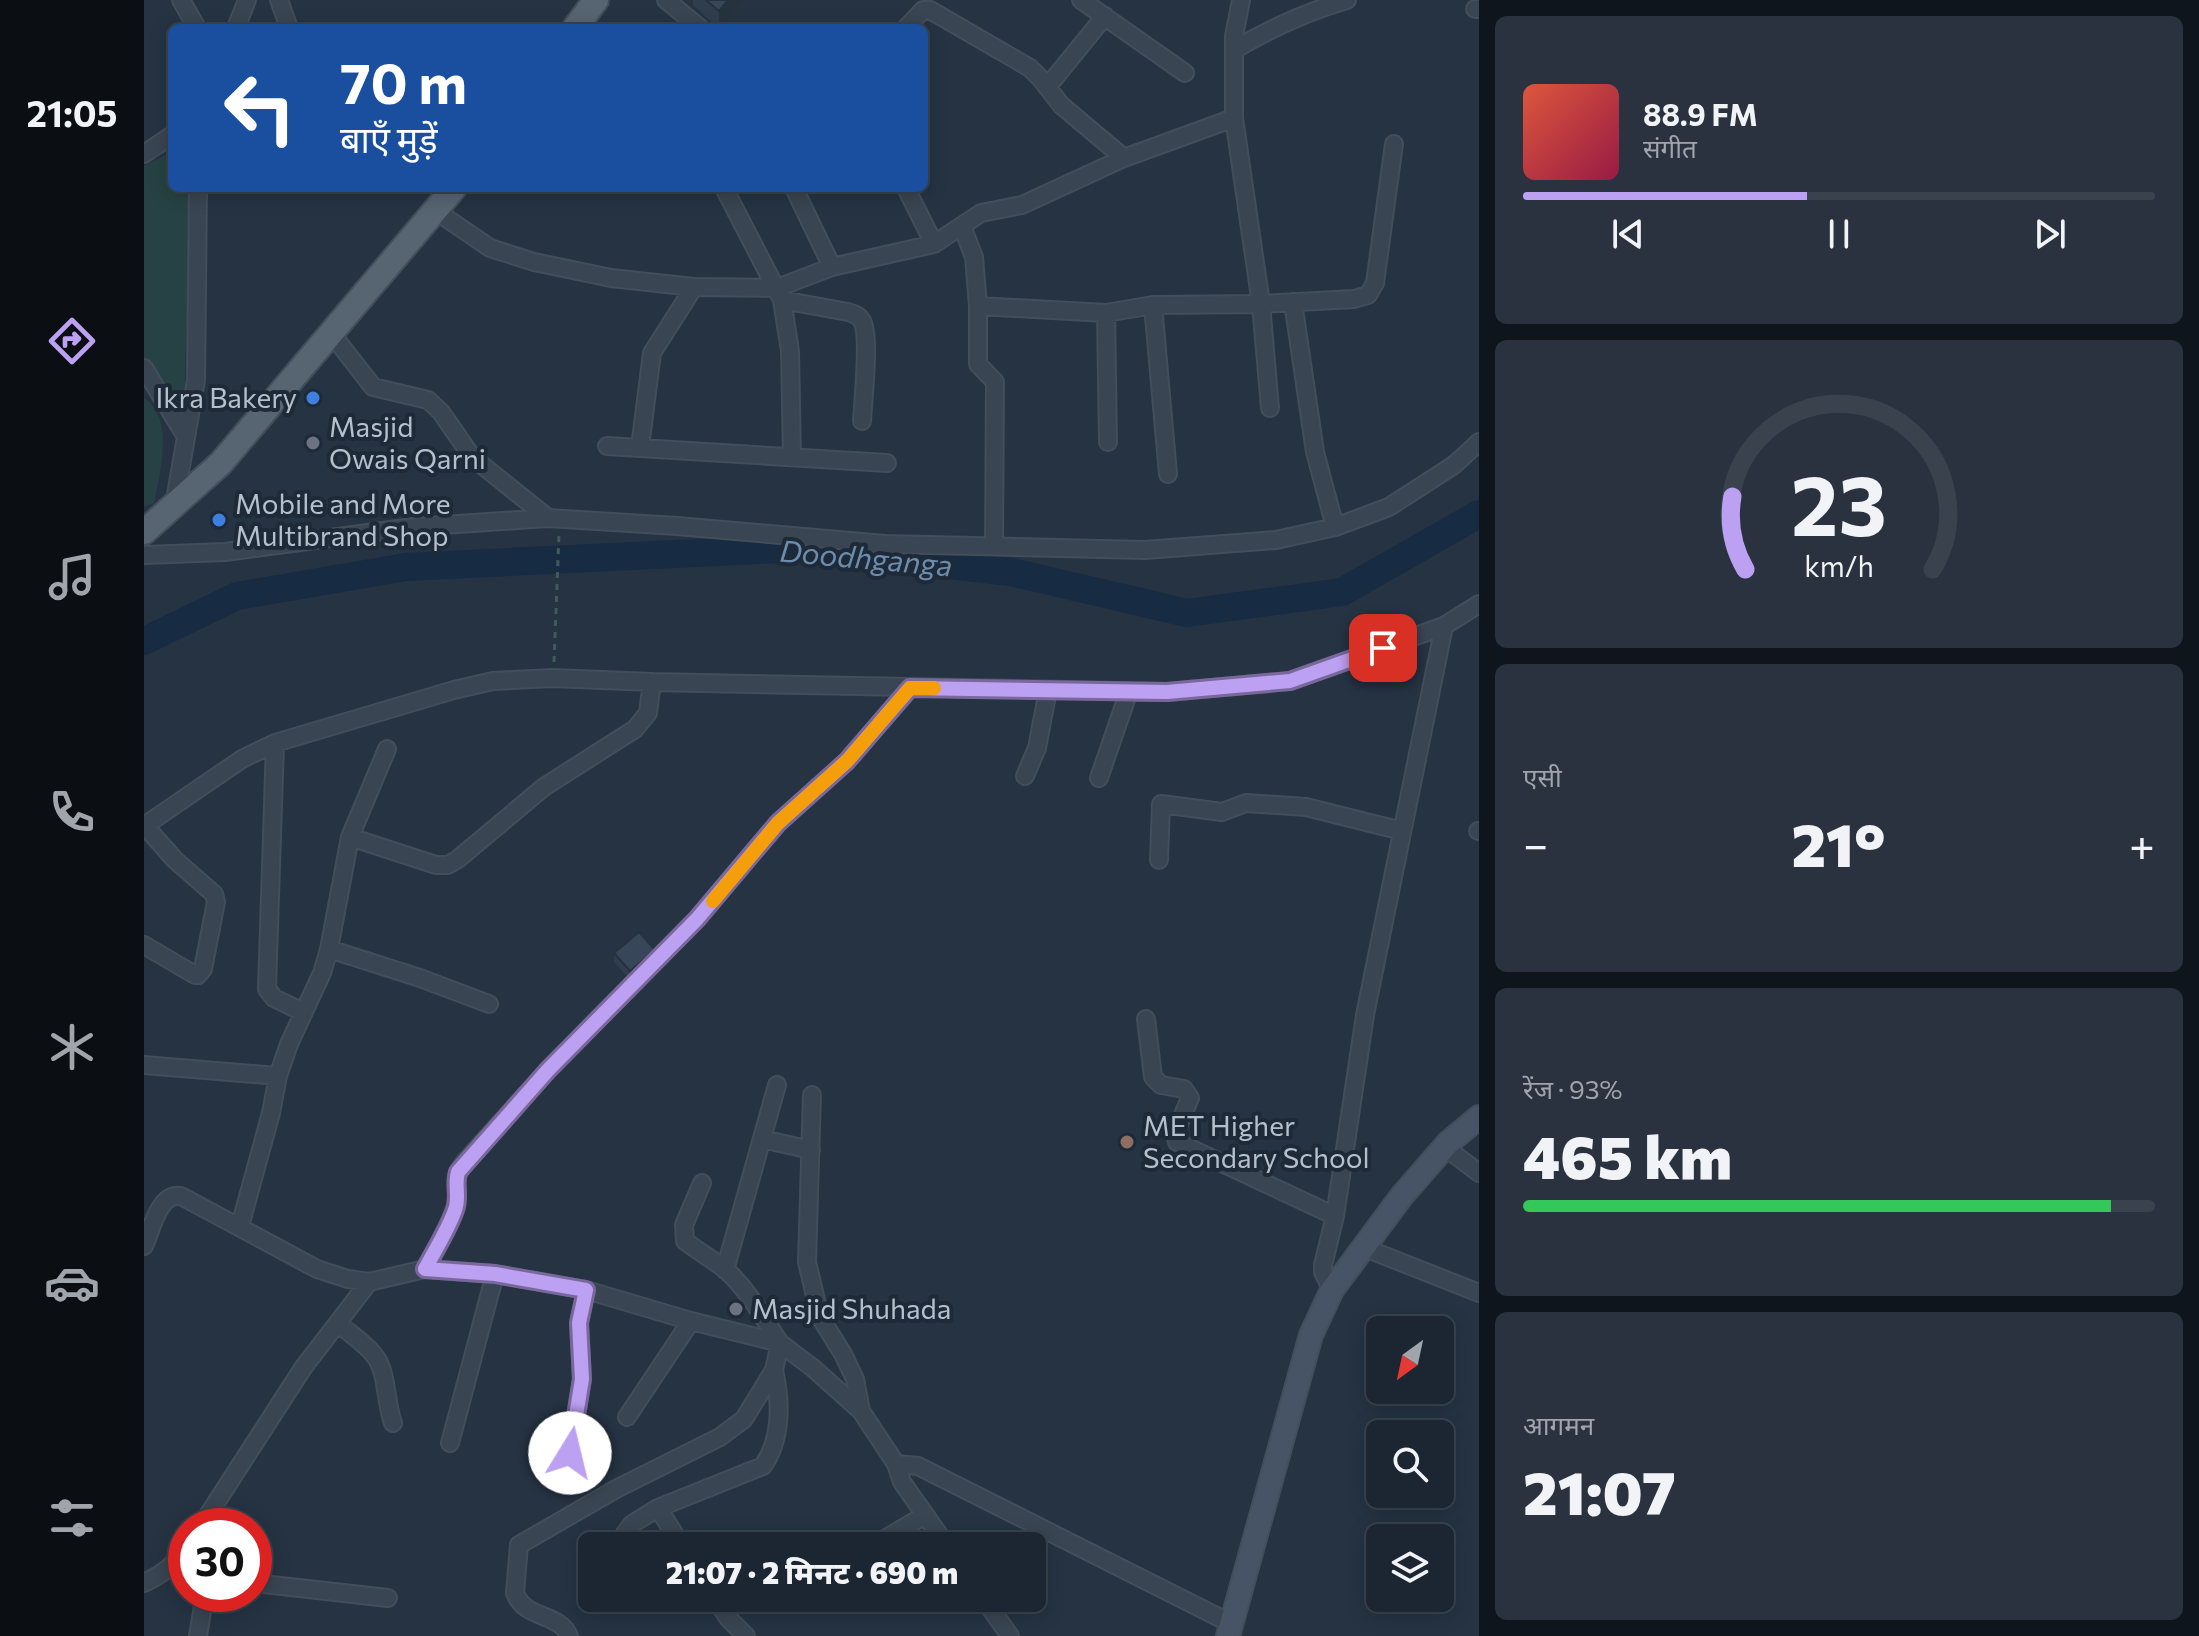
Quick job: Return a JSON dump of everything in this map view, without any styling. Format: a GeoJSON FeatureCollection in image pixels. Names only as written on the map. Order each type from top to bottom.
{"type":"FeatureCollection","features":[{"type":"Feature","properties":{"kind":"main road"},"geometry":{"type":"LineString","coordinates":[[578,24],[596,0]]}},
{"type":"Feature","properties":{"kind":"main road"},"geometry":{"type":"LineString","coordinates":[[144,532],[221,463],[451,192]]}},
{"type":"Feature","properties":{"kind":"main road"},"geometry":{"type":"LineString","coordinates":[[1230,1630],[1311,1335],[1332,1290],[1401,1197],[1479,1117]]}},
{"type":"Feature","properties":{"kind":"street"},"geometry":{"type":"LineString","coordinates":[[181,0],[195,24]]}},
{"type":"Feature","properties":{"kind":"street"},"geometry":{"type":"LineString","coordinates":[[238,24],[247,0]]}},
{"type":"Feature","properties":{"kind":"street"},"geometry":{"type":"LineString","coordinates":[[279,0],[288,24]]}},
{"type":"Feature","properties":{"kind":"street"},"geometry":{"type":"LineString","coordinates":[[666,0],[695,24]]}},
{"type":"Feature","properties":{"kind":"street"},"geometry":{"type":"LineString","coordinates":[[1081,0],[1185,73]]}},
{"type":"Feature","properties":{"kind":"street"},"geometry":{"type":"LineString","coordinates":[[1241,0],[1234,36],[1234,118],[1261,304],[1270,408]]}},
{"type":"Feature","properties":{"kind":"street"},"geometry":{"type":"LineString","coordinates":[[1234,50],[1271,28],[1310,11],[1347,0]]}},
{"type":"Feature","properties":{"kind":"street"},"geometry":{"type":"LineString","coordinates":[[910,24],[923,10],[930,10],[1030,68],[1061,105],[1124,158]]}},
{"type":"Feature","properties":{"kind":"street"},"geometry":{"type":"LineString","coordinates":[[1048,86],[1105,16]]}},
{"type":"Feature","properties":{"kind":"street"},"geometry":{"type":"LineString","coordinates":[[780,294],[832,267],[934,244],[981,213],[1022,205],[1124,158],[1234,118]]}},
{"type":"Feature","properties":{"kind":"street"},"geometry":{"type":"LineString","coordinates":[[144,154],[168,138]]}},
{"type":"Feature","properties":{"kind":"street"},"geometry":{"type":"LineString","coordinates":[[978,306],[1106,313],[1153,305],[1261,304],[1354,299],[1368,295],[1372,291],[1394,144]]}},
{"type":"Feature","properties":{"kind":"street"},"geometry":{"type":"LineString","coordinates":[[174,506],[196,380],[198,192]]}},
{"type":"Feature","properties":{"kind":"street"},"geometry":{"type":"LineString","coordinates":[[726,192],[780,294],[790,351],[792,458]]}},
{"type":"Feature","properties":{"kind":"street"},"geometry":{"type":"LineString","coordinates":[[796,192],[832,267]]}},
{"type":"Feature","properties":{"kind":"street"},"geometry":{"type":"LineString","coordinates":[[908,192],[934,244]]}},
{"type":"Feature","properties":{"kind":"street"},"geometry":{"type":"LineString","coordinates":[[436,211],[490,248],[507,255],[611,278],[780,294],[857,315],[865,336],[862,421]]}},
{"type":"Feature","properties":{"kind":"street"},"geometry":{"type":"LineString","coordinates":[[962,226],[973,251],[978,306],[978,364],[995,382],[994,546]]}},
{"type":"Feature","properties":{"kind":"street"},"geometry":{"type":"LineString","coordinates":[[640,447],[652,353],[694,287]]}},
{"type":"Feature","properties":{"kind":"street"},"geometry":{"type":"LineString","coordinates":[[1293,302],[1315,452],[1335,527]]}},
{"type":"Feature","properties":{"kind":"street"},"geometry":{"type":"LineString","coordinates":[[1153,305],[1168,474]]}},
{"type":"Feature","properties":{"kind":"street"},"geometry":{"type":"LineString","coordinates":[[1106,313],[1108,442]]}},
{"type":"Feature","properties":{"kind":"street"},"geometry":{"type":"LineString","coordinates":[[331,333],[373,387],[428,400],[441,412],[472,457],[548,518]]}},
{"type":"Feature","properties":{"kind":"street"},"geometry":{"type":"LineString","coordinates":[[144,368],[185,435]]}},
{"type":"Feature","properties":{"kind":"street"},"geometry":{"type":"LineString","coordinates":[[144,555],[225,552],[413,527],[548,518],[885,544],[1145,550],[1276,540],[1335,527],[1389,507],[1454,465],[1479,442]]}},
{"type":"Feature","properties":{"kind":"street"},"geometry":{"type":"LineString","coordinates":[[607,446],[887,463]]}},
{"type":"Feature","properties":{"kind":"street"},"geometry":{"type":"LineString","coordinates":[[144,945],[198,975],[203,969],[216,902],[214,894],[175,860],[144,826],[242,759],[275,743],[454,690],[493,681],[552,678],[1167,692],[1290,681],[1444,626],[1479,604]]}},
{"type":"Feature","properties":{"kind":"street"},"geometry":{"type":"LineString","coordinates":[[1332,1290],[1323,1272],[1335,1216],[1365,1015],[1444,626]]}},
{"type":"Feature","properties":{"kind":"street"},"geometry":{"type":"LineString","coordinates":[[350,837],[436,865],[448,865],[544,787],[635,729],[648,713],[652,682]]}},
{"type":"Feature","properties":{"kind":"street"},"geometry":{"type":"LineString","coordinates":[[425,1269],[455,1210],[457,1196],[454,1182],[464,1163],[548,1070],[697,919],[778,823],[847,761],[910,688]]}},
{"type":"Feature","properties":{"kind":"street"},"geometry":{"type":"LineString","coordinates":[[1025,776],[1037,748],[1048,690]]}},
{"type":"Feature","properties":{"kind":"street"},"geometry":{"type":"LineString","coordinates":[[1099,778],[1129,691]]}},
{"type":"Feature","properties":{"kind":"street"},"geometry":{"type":"LineString","coordinates":[[275,743],[267,989],[274,998],[303,1012]]}},
{"type":"Feature","properties":{"kind":"street"},"geometry":{"type":"LineString","coordinates":[[240,1226],[278,1076],[322,973],[329,949],[350,837],[387,749]]}},
{"type":"Feature","properties":{"kind":"street"},"geometry":{"type":"LineString","coordinates":[[1159,860],[1161,804],[1222,812],[1246,803],[1306,807],[1402,831]]}},
{"type":"Feature","properties":{"kind":"street"},"geometry":{"type":"LineString","coordinates":[[329,949],[489,1004]]}},
{"type":"Feature","properties":{"kind":"street"},"geometry":{"type":"LineString","coordinates":[[1146,1019],[1153,1077],[1161,1085],[1184,1089],[1190,1098],[1175,1134],[1177,1142],[1335,1216]]}},
{"type":"Feature","properties":{"kind":"street"},"geometry":{"type":"LineString","coordinates":[[144,1065],[278,1076]]}},
{"type":"Feature","properties":{"kind":"street"},"geometry":{"type":"LineString","coordinates":[[725,1270],[777,1085]]}},
{"type":"Feature","properties":{"kind":"street"},"geometry":{"type":"LineString","coordinates":[[812,1095],[807,1262],[820,1317],[855,1379],[861,1411]]}},
{"type":"Feature","properties":{"kind":"street"},"geometry":{"type":"LineString","coordinates":[[762,1139],[811,1150]]}},
{"type":"Feature","properties":{"kind":"street"},"geometry":{"type":"LineString","coordinates":[[1446,1148],[1479,1173]]}},
{"type":"Feature","properties":{"kind":"street"},"geometry":{"type":"LineString","coordinates":[[702,1183],[684,1225],[685,1241],[742,1286],[780,1343],[861,1411],[896,1464],[902,1482],[937,1532]]}},
{"type":"Feature","properties":{"kind":"street"},"geometry":{"type":"LineString","coordinates":[[144,1246],[164,1200],[174,1195],[181,1196],[317,1269],[348,1279],[369,1282],[425,1269],[495,1274],[586,1290],[780,1343]]}},
{"type":"Feature","properties":{"kind":"street"},"geometry":{"type":"LineString","coordinates":[[1365,1248],[1479,1293]]}},
{"type":"Feature","properties":{"kind":"street"},"geometry":{"type":"LineString","coordinates":[[450,1443],[495,1274]]}},
{"type":"Feature","properties":{"kind":"street"},"geometry":{"type":"LineString","coordinates":[[213,1508],[303,1368],[369,1282]]}},
{"type":"Feature","properties":{"kind":"street"},"geometry":{"type":"LineString","coordinates":[[566,1478],[582,1379],[579,1323],[586,1290]]}},
{"type":"Feature","properties":{"kind":"street"},"geometry":{"type":"LineString","coordinates":[[627,1417],[691,1321]]}},
{"type":"Feature","properties":{"kind":"street"},"geometry":{"type":"LineString","coordinates":[[338,1323],[381,1365],[386,1404],[393,1423]]}},
{"type":"Feature","properties":{"kind":"street"},"geometry":{"type":"LineString","coordinates":[[569,1636],[562,1625],[530,1612],[517,1599],[519,1545],[616,1489],[720,1437],[744,1419],[774,1370],[780,1343]]}},
{"type":"Feature","properties":{"kind":"street"},"geometry":{"type":"LineString","coordinates":[[626,1532],[632,1524],[658,1508],[763,1466],[771,1454],[780,1405],[774,1370]]}},
{"type":"Feature","properties":{"kind":"street"},"geometry":{"type":"LineString","coordinates":[[896,1464],[918,1466],[1230,1630]]}},
{"type":"Feature","properties":{"kind":"street"},"geometry":{"type":"LineString","coordinates":[[658,1508],[673,1532]]}},
{"type":"Feature","properties":{"kind":"street"},"geometry":{"type":"LineString","coordinates":[[896,1532],[925,1515]]}},
{"type":"Feature","properties":{"kind":"street"},"geometry":{"type":"LineString","coordinates":[[144,1583],[168,1572]]}},
{"type":"Feature","properties":{"kind":"street"},"geometry":{"type":"LineString","coordinates":[[272,1585],[388,1598]]}},
{"type":"Feature","properties":{"kind":"street"},"geometry":{"type":"LineString","coordinates":[[198,1636],[202,1612]]}},
{"type":"Feature","properties":{"kind":"street"},"geometry":{"type":"LineString","coordinates":[[724,1612],[746,1636]]}},
{"type":"Feature","properties":{"kind":"street"},"geometry":{"type":"LineString","coordinates":[[993,1612],[1009,1636]]}},
{"type":"Feature","properties":{"kind":"path"},"geometry":{"type":"LineString","coordinates":[[553,665],[559,533]]}},
{"type":"Feature","properties":{"kind":"green space"},"geometry":{"type":"Polygon","coordinates":[[[168,154],[168,192],[191,192],[184,407],[173,406],[144,361],[144,166],[168,154]]]}},
{"type":"Feature","properties":{"kind":"green space"},"geometry":{"type":"Polygon","coordinates":[[[144,398],[154,407],[159,418],[163,446],[154,503],[144,507],[144,398]]]}},
{"type":"Feature","properties":{"kind":"building"},"geometry":{"type":"Polygon","coordinates":[[[706,0],[728,0],[719,11],[706,0]]]}},
{"type":"Feature","properties":{"kind":"building"},"geometry":{"type":"Polygon","coordinates":[[[639,932],[655,950],[630,971],[614,953],[639,932]]]}},
{"type":"Feature","properties":{"kind":"waterway","name":"Doodhganga"},"geometry":{"type":"LineString","coordinates":[[144,641],[237,596],[406,567],[799,548],[1011,572],[1187,613],[1342,592],[1479,514]]}},
{"type":"Feature","properties":{"kind":"slow traffic"},"geometry":{"type":"LineString","coordinates":[[713,901],[778,823],[847,761],[910,688],[934,688]]}},
{"type":"Feature","properties":{"kind":"place","name":"Ikra Bakery"},"geometry":{"type":"Point","coordinates":[313,398]}},
{"type":"Feature","properties":{"kind":"place","name":"Masjid Owais Qarni"},"geometry":{"type":"Point","coordinates":[313,443]}},
{"type":"Feature","properties":{"kind":"place","name":"Mobile and More Multibrand Shop"},"geometry":{"type":"Point","coordinates":[219,520]}},
{"type":"Feature","properties":{"kind":"place","name":"MET Higher Secondary School"},"geometry":{"type":"Point","coordinates":[1127,1142]}},
{"type":"Feature","properties":{"kind":"place","name":"Masjid Shuhada"},"geometry":{"type":"Point","coordinates":[736,1309]}},
{"type":"Feature","properties":{"kind":"route"},"geometry":{"type":"LineString","coordinates":[[570,1453],[582,1379],[579,1323],[586,1290],[495,1274],[425,1269],[455,1210],[457,1196],[454,1182],[458,1172],[548,1070],[697,919],[778,823],[847,761],[910,688],[1167,692],[1290,681],[1383,648]]}}]}
